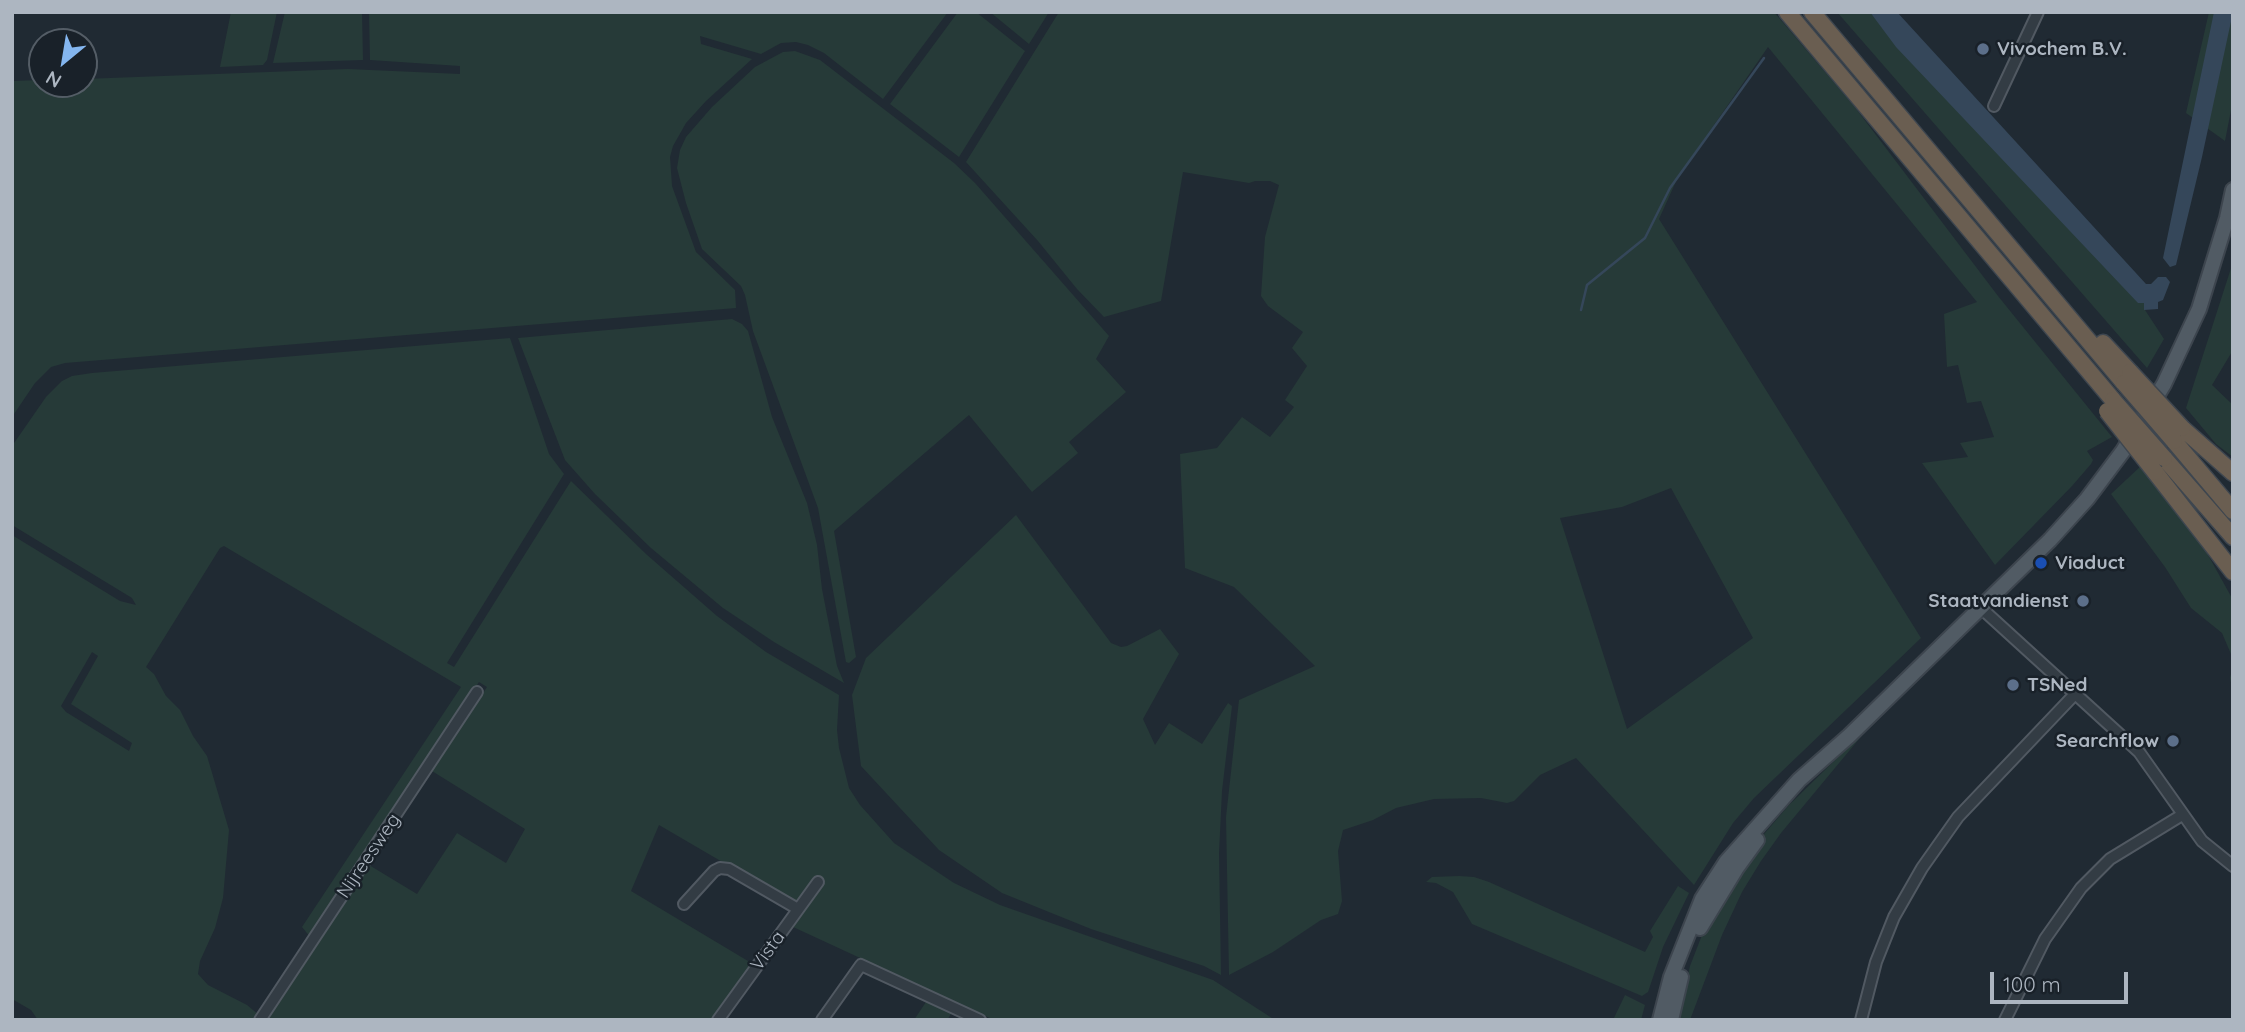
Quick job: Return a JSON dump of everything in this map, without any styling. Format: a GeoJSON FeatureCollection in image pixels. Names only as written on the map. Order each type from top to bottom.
{"type":"FeatureCollection","features":[{"type":"Feature","properties":{"kind":"highway"},"geometry":{"type":"LineString","coordinates":[[1787,12],[2098,382],[2110,405],[2159,465],[2233,572]]}},
{"type":"Feature","properties":{"kind":"highway"},"geometry":{"type":"LineString","coordinates":[[1812,12],[2042,287],[2178,435],[2233,511]]}},
{"type":"Feature","properties":{"kind":"highway"},"geometry":{"type":"LineString","coordinates":[[2178,435],[2233,473]]}},
{"type":"Feature","properties":{"kind":"highway"},"geometry":{"type":"LineString","coordinates":[[2159,465],[2233,537]]}},
{"type":"Feature","properties":{"kind":"main road"},"geometry":{"type":"LineString","coordinates":[[1671,1020],[1679,982],[1697,933],[1759,836],[1849,736],[2050,540],[2087,499],[2123,451],[2164,384],[2199,309],[2233,191]]}},
{"type":"Feature","properties":{"kind":"main road"},"geometry":{"type":"LineString","coordinates":[[1660,1020],[1676,965],[1702,899],[1717,874],[1784,795],[1849,736]]}},
{"type":"Feature","properties":{"kind":"street"},"geometry":{"type":"LineString","coordinates":[[1994,106],[2038,12]]}},
{"type":"Feature","properties":{"kind":"street"},"geometry":{"type":"LineString","coordinates":[[1981,608],[2139,752],[2202,841],[2233,866]]}},
{"type":"Feature","properties":{"kind":"street","name":"Nijreesweg"},"geometry":{"type":"LineString","coordinates":[[260,1020],[477,692]]}},
{"type":"Feature","properties":{"kind":"street"},"geometry":{"type":"LineString","coordinates":[[1861,1020],[1873,971],[1894,917],[1922,869],[1958,817],[2075,694]]}},
{"type":"Feature","properties":{"kind":"street"},"geometry":{"type":"LineString","coordinates":[[2005,1020],[2045,939],[2081,888],[2110,859],[2182,815]]}},
{"type":"Feature","properties":{"kind":"street"},"geometry":{"type":"LineString","coordinates":[[684,904],[713,871],[720,868],[729,869],[798,909]]}},
{"type":"Feature","properties":{"kind":"street","name":"Vista"},"geometry":{"type":"LineString","coordinates":[[718,1020],[818,882]]}},
{"type":"Feature","properties":{"kind":"street"},"geometry":{"type":"LineString","coordinates":[[822,1020],[861,965],[980,1020]]}},
{"type":"Feature","properties":{"kind":"green space"},"geometry":{"type":"Polygon","coordinates":[[[231,12],[277,12],[267,60],[263,65],[220,67],[231,12]]]}},
{"type":"Feature","properties":{"kind":"green space"},"geometry":{"type":"Polygon","coordinates":[[[285,12],[362,12],[363,60],[273,63],[285,12]]]}},
{"type":"Feature","properties":{"kind":"green space"},"geometry":{"type":"Polygon","coordinates":[[[369,12],[948,12],[883,99],[824,53],[808,45],[796,42],[781,43],[761,54],[700,36],[701,44],[752,59],[686,123],[670,157],[672,186],[696,252],[735,290],[736,308],[65,363],[51,367],[35,383],[12,417],[12,81],[28,80],[28,98],[98,98],[98,78],[348,69],[460,74],[460,66],[370,60],[369,12]]]}},
{"type":"Feature","properties":{"kind":"green space"},"geometry":{"type":"Polygon","coordinates":[[[958,12],[976,12],[1025,51],[959,157],[890,104],[958,12]]]}},
{"type":"Feature","properties":{"kind":"green space"},"geometry":{"type":"Polygon","coordinates":[[[990,12],[1049,12],[1029,44],[990,12]]]}},
{"type":"Feature","properties":{"kind":"green space"},"geometry":{"type":"Polygon","coordinates":[[[1059,12],[1774,12],[1854,106],[1998,296],[2112,437],[2087,451],[2093,460],[2091,464],[1995,565],[1922,463],[1968,457],[1960,443],[1994,437],[1981,401],[1967,403],[1958,365],[1947,367],[1944,314],[1977,302],[1768,47],[1678,177],[1659,219],[1921,638],[1754,798],[1733,823],[1694,885],[1576,758],[1540,775],[1514,801],[1507,803],[1481,798],[1434,799],[1396,808],[1373,820],[1343,830],[1338,851],[1342,901],[1338,914],[1321,920],[1273,952],[1229,975],[1226,817],[1239,700],[1315,666],[1234,587],[1185,568],[1180,454],[1217,448],[1242,417],[1270,437],[1294,407],[1285,400],[1307,366],[1292,348],[1303,332],[1268,306],[1261,296],[1265,237],[1279,185],[1270,181],[1249,183],[1183,172],[1161,301],[1104,317],[966,162],[1059,12]],[[1671,488],[1622,507],[1560,518],[1627,729],[1753,638],[1671,488]]]}},
{"type":"Feature","properties":{"kind":"green space"},"geometry":{"type":"Polygon","coordinates":[[[1837,12],[1870,12],[2144,303],[2145,310],[2164,339],[2147,368],[1837,12]]]}},
{"type":"Feature","properties":{"kind":"green space"},"geometry":{"type":"Polygon","coordinates":[[[2209,12],[2233,12],[2233,100],[2225,141],[2186,113],[2209,12]]]}},
{"type":"Feature","properties":{"kind":"green space"},"geometry":{"type":"Polygon","coordinates":[[[795,51],[820,60],[954,163],[975,183],[1109,336],[1096,359],[1126,392],[1069,442],[1078,453],[1032,492],[969,415],[834,531],[856,657],[849,663],[846,662],[818,508],[753,331],[745,295],[741,286],[702,249],[677,168],[680,150],[686,137],[712,107],[755,67],[783,52],[795,51]]]}},
{"type":"Feature","properties":{"kind":"green space"},"geometry":{"type":"Polygon","coordinates":[[[2233,262],[2233,350],[2212,385],[2233,405],[2233,457],[2216,444],[2186,408],[2233,262]]]}},
{"type":"Feature","properties":{"kind":"green space"},"geometry":{"type":"Polygon","coordinates":[[[732,319],[748,331],[772,417],[807,503],[817,545],[822,589],[837,666],[844,683],[723,608],[651,548],[595,494],[565,460],[518,338],[732,319]]]}},
{"type":"Feature","properties":{"kind":"green space"},"geometry":{"type":"Polygon","coordinates":[[[510,338],[549,454],[564,474],[447,663],[454,667],[571,481],[646,554],[717,616],[766,652],[839,695],[837,730],[849,788],[860,805],[894,843],[954,883],[1000,905],[1213,980],[1275,1020],[994,1020],[791,926],[796,905],[659,825],[631,891],[753,964],[712,1020],[267,1020],[369,865],[417,894],[457,833],[506,863],[525,829],[432,771],[487,687],[479,682],[311,938],[302,927],[461,687],[224,546],[220,548],[146,667],[154,674],[166,696],[180,710],[207,756],[229,830],[223,898],[215,928],[200,961],[198,974],[208,985],[247,1005],[259,1015],[255,1020],[38,1020],[31,1010],[12,999],[12,535],[120,601],[136,605],[132,598],[12,525],[12,446],[46,397],[62,381],[72,376],[510,338]],[[92,652],[61,706],[66,712],[129,751],[132,743],[71,704],[98,656],[92,652]]]}},
{"type":"Feature","properties":{"kind":"green space"},"geometry":{"type":"Polygon","coordinates":[[[2142,465],[2202,544],[2233,600],[2233,666],[2222,633],[2191,608],[2165,567],[2111,494],[2142,465]]]}},
{"type":"Feature","properties":{"kind":"green space"},"geometry":{"type":"Polygon","coordinates":[[[1016,515],[1111,643],[1127,646],[1160,629],[1179,654],[1143,719],[1155,745],[1169,723],[1202,744],[1228,703],[1232,706],[1222,791],[1219,853],[1221,975],[1204,966],[1091,929],[1002,893],[939,850],[861,766],[852,695],[866,658],[1016,515]]]}},
{"type":"Feature","properties":{"kind":"green space"},"geometry":{"type":"Polygon","coordinates":[[[2233,666],[2233,692],[2230,678],[2233,666]]]}},
{"type":"Feature","properties":{"kind":"green space"},"geometry":{"type":"Polygon","coordinates":[[[1869,727],[1761,861],[1742,892],[1722,935],[1690,1020],[1678,1020],[1690,966],[1709,917],[1758,841],[1789,805],[1869,727]]]}},
{"type":"Feature","properties":{"kind":"green space"},"geometry":{"type":"Polygon","coordinates":[[[1459,876],[1489,882],[1645,952],[1653,937],[1650,931],[1678,886],[1689,893],[1663,947],[1648,992],[1642,996],[1472,924],[1453,892],[1436,883],[1426,882],[1432,877],[1459,876]]]}},
{"type":"Feature","properties":{"kind":"green space"},"geometry":{"type":"Polygon","coordinates":[[[1625,995],[1645,1005],[1641,1020],[1613,1020],[1625,995]]]}},
{"type":"Feature","properties":{"kind":"green space"},"geometry":{"type":"Polygon","coordinates":[[[928,999],[953,1011],[947,1020],[914,1020],[928,999]]]}},
{"type":"Feature","properties":{"kind":"water"},"geometry":{"type":"Polygon","coordinates":[[[1870,12],[1897,12],[2146,284],[2151,284],[2158,277],[2166,277],[2170,282],[2163,300],[2158,302],[2158,309],[2144,310],[2144,303],[2138,303],[1896,47],[1870,12]]]}},
{"type":"Feature","properties":{"kind":"water"},"geometry":{"type":"Polygon","coordinates":[[[2214,12],[2233,12],[2176,265],[2170,267],[2163,258],[2214,12]]]}},
{"type":"Feature","properties":{"kind":"waterway"},"geometry":{"type":"LineString","coordinates":[[1581,310],[1587,285],[1645,238],[1670,188],[1764,58]]}},
{"type":"Feature","properties":{"kind":"place","name":"Vivochem B.V."},"geometry":{"type":"Point","coordinates":[1983,49]}},
{"type":"Feature","properties":{"kind":"place","name":"Viaduct"},"geometry":{"type":"Point","coordinates":[2041,563]}},
{"type":"Feature","properties":{"kind":"place","name":"Staatvandienst"},"geometry":{"type":"Point","coordinates":[2083,601]}},
{"type":"Feature","properties":{"kind":"place","name":"TSNed"},"geometry":{"type":"Point","coordinates":[2013,685]}},
{"type":"Feature","properties":{"kind":"place","name":"Searchflow"},"geometry":{"type":"Point","coordinates":[2173,741]}}]}
